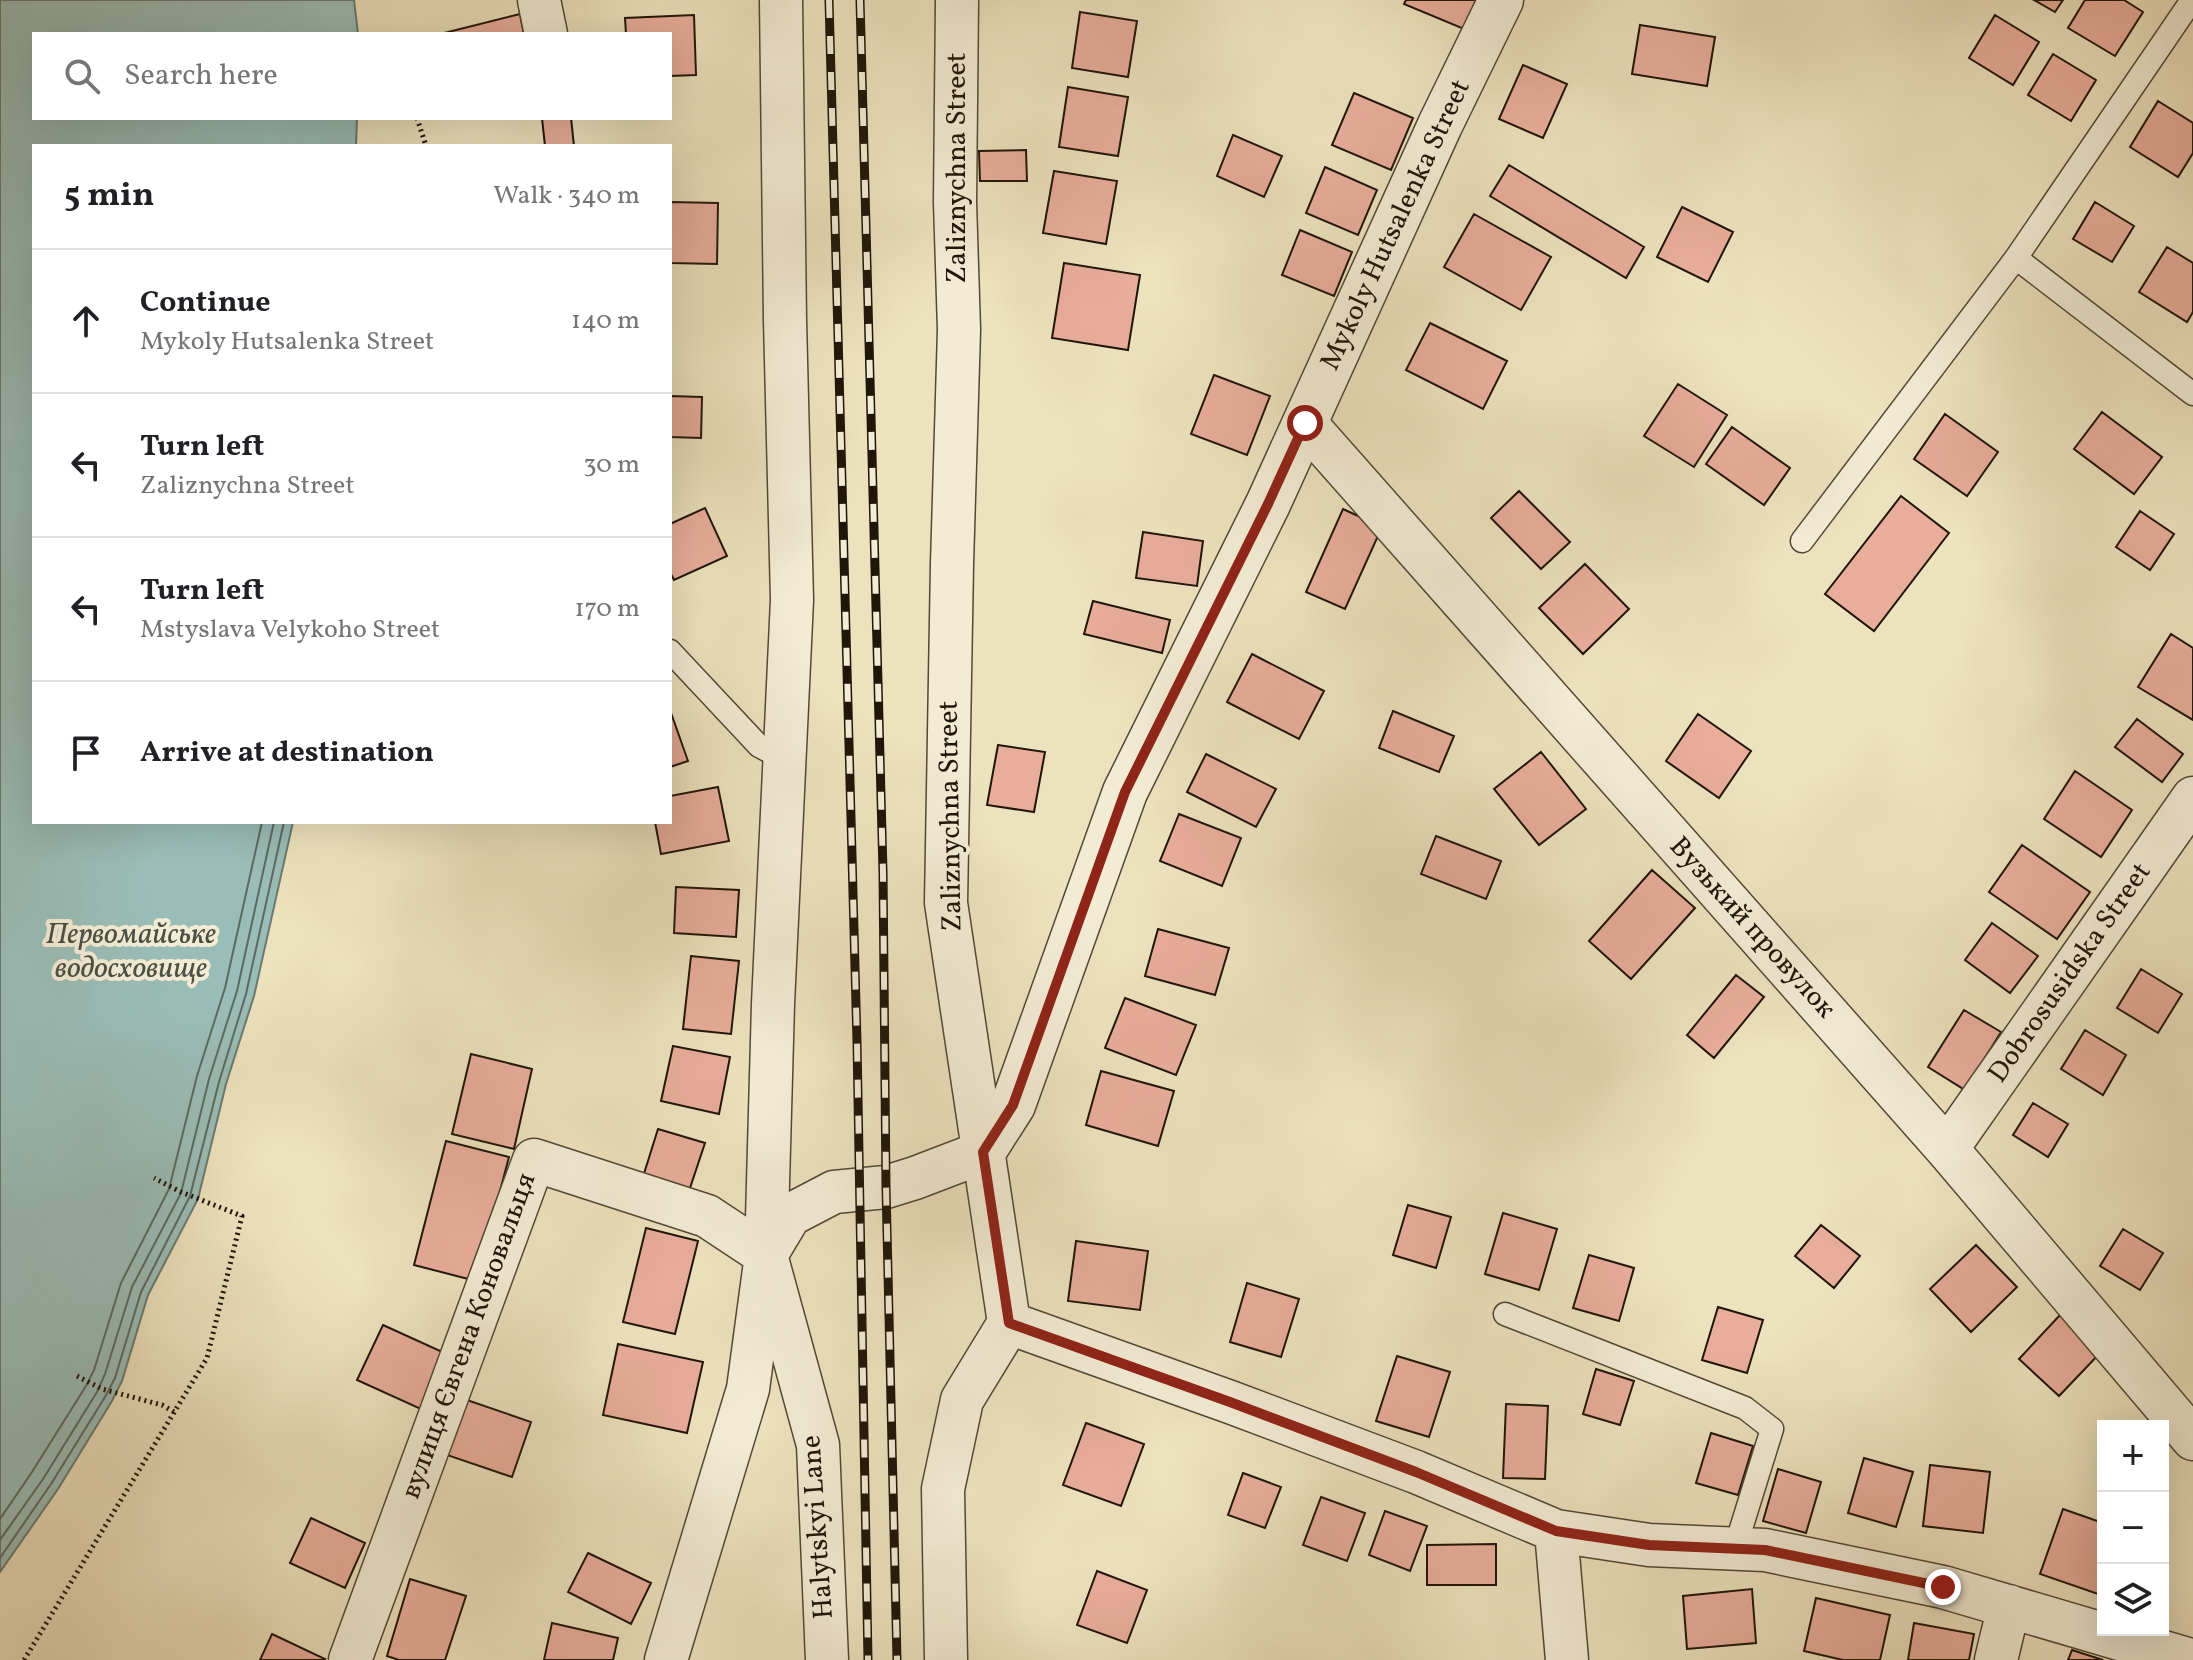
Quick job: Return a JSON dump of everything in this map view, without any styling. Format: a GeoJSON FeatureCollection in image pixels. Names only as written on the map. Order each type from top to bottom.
{"type":"FeatureCollection","features":[{"type":"Feature","properties":{"kind":"street"},"geometry":{"type":"LineString","coordinates":[[539,0],[546,32]]}},
{"type":"Feature","properties":{"kind":"street"},"geometry":{"type":"LineString","coordinates":[[666,1660],[748,1389],[766,1255],[772,1019],[792,600],[781,0]]}},
{"type":"Feature","properties":{"kind":"street","name":"Zaliznychna Street"},"geometry":{"type":"LineString","coordinates":[[957,0],[955,202],[959,330],[946,903],[1009,1323]]}},
{"type":"Feature","properties":{"kind":"street","name":"Mykoly Hutsalenka Street"},"geometry":{"type":"LineString","coordinates":[[983,1152],[1013,1105],[1125,792],[1268,504],[1440,125],[1501,0]]}},
{"type":"Feature","properties":{"kind":"street","name":"Вузький провулок"},"geometry":{"type":"LineString","coordinates":[[1305,423],[1947,1149],[2193,1439]]}},
{"type":"Feature","properties":{"kind":"street","name":"Dobrosusidska Street"},"geometry":{"type":"LineString","coordinates":[[1947,1149],[2193,798]]}},
{"type":"Feature","properties":{"kind":"street"},"geometry":{"type":"LineString","coordinates":[[766,1255],[790,1215],[834,1192],[886,1187],[983,1152]]}},
{"type":"Feature","properties":{"kind":"street","name":"вулиця Євгена Коновальця"},"geometry":{"type":"LineString","coordinates":[[350,1660],[534,1160],[707,1216],[766,1255]]}},
{"type":"Feature","properties":{"kind":"street","name":"Halytskyi Lane"},"geometry":{"type":"LineString","coordinates":[[766,1255],[818,1445],[827,1660]]}},
{"type":"Feature","properties":{"kind":"street"},"geometry":{"type":"LineString","coordinates":[[946,1660],[943,1489],[962,1400],[1009,1323],[1416,1472],[1556,1531],[1649,1545],[1765,1550],[1943,1587],[2191,1660]]}},
{"type":"Feature","properties":{"kind":"street"},"geometry":{"type":"LineString","coordinates":[[1556,1531],[1567,1660]]}},
{"type":"Feature","properties":{"kind":"street"},"geometry":{"type":"LineString","coordinates":[[1996,1660],[2009,1606]]}},
{"type":"Feature","properties":{"kind":"lane"},"geometry":{"type":"LineString","coordinates":[[1802,541],[2016,258],[2192,0]]}},
{"type":"Feature","properties":{"kind":"lane"},"geometry":{"type":"LineString","coordinates":[[2016,258],[2193,394]]}},
{"type":"Feature","properties":{"kind":"lane"},"geometry":{"type":"LineString","coordinates":[[672,653],[759,746],[784,759]]}},
{"type":"Feature","properties":{"kind":"lane"},"geometry":{"type":"LineString","coordinates":[[1505,1314],[1745,1408],[1772,1429],[1735,1548]]}},
{"type":"Feature","properties":{"kind":"path"},"geometry":{"type":"LineString","coordinates":[[418,120],[425,144]]}},
{"type":"Feature","properties":{"kind":"path"},"geometry":{"type":"LineString","coordinates":[[24,1660],[207,1358],[242,1216],[154,1178]]}},
{"type":"Feature","properties":{"kind":"path"},"geometry":{"type":"LineString","coordinates":[[77,1376],[102,1389],[162,1405],[176,1413]]}},
{"type":"Feature","properties":{"kind":"water","name":"Первомайське водосховище"},"geometry":{"type":"Polygon","coordinates":[[[0,0],[354,0],[358,32],[32,32],[32,120],[357,120],[356,144],[32,144],[32,824],[293,824],[254,996],[226,1084],[198,1199],[148,1295],[122,1381],[112,1401],[58,1489],[0,1572],[0,0]]]}},
{"type":"Feature","properties":{"kind":"building"},"geometry":{"type":"Polygon","coordinates":[[[1406,0],[1476,0],[1464,29],[1404,4],[1406,0]]]}},
{"type":"Feature","properties":{"kind":"building"},"geometry":{"type":"Polygon","coordinates":[[[2034,0],[2063,0],[2055,12],[2034,0]]]}},
{"type":"Feature","properties":{"kind":"building"},"geometry":{"type":"Polygon","coordinates":[[[2085,0],[2124,0],[2143,12],[2115,56],[2068,28],[2085,0]]]}},
{"type":"Feature","properties":{"kind":"building"},"geometry":{"type":"Polygon","coordinates":[[[1080,12],[1137,21],[1128,77],[1072,68],[1080,12]]]}},
{"type":"Feature","properties":{"kind":"building"},"geometry":{"type":"Polygon","coordinates":[[[520,14],[524,32],[448,32],[520,14]]]}},
{"type":"Feature","properties":{"kind":"building"},"geometry":{"type":"Polygon","coordinates":[[[694,15],[696,75],[672,76],[672,32],[626,32],[625,18],[694,15]]]}},
{"type":"Feature","properties":{"kind":"building"},"geometry":{"type":"Polygon","coordinates":[[[1995,15],[2039,42],[2013,85],[1969,58],[1995,15]]]}},
{"type":"Feature","properties":{"kind":"building"},"geometry":{"type":"Polygon","coordinates":[[[1640,25],[1715,37],[1707,86],[1632,74],[1640,25]]]}},
{"type":"Feature","properties":{"kind":"building"},"geometry":{"type":"Polygon","coordinates":[[[2053,54],[2096,80],[2071,121],[2028,95],[2053,54]]]}},
{"type":"Feature","properties":{"kind":"building"},"geometry":{"type":"Polygon","coordinates":[[[1523,65],[1567,84],[1543,138],[1499,119],[1523,65]]]}},
{"type":"Feature","properties":{"kind":"building"},"geometry":{"type":"Polygon","coordinates":[[[1068,87],[1128,97],[1118,156],[1059,147],[1068,87]]]}},
{"type":"Feature","properties":{"kind":"building"},"geometry":{"type":"Polygon","coordinates":[[[1354,93],[1413,118],[1391,170],[1332,145],[1354,93]]]}},
{"type":"Feature","properties":{"kind":"building"},"geometry":{"type":"Polygon","coordinates":[[[2158,101],[2193,123],[2193,153],[2178,177],[2130,147],[2158,101]]]}},
{"type":"Feature","properties":{"kind":"building"},"geometry":{"type":"Polygon","coordinates":[[[542,120],[571,120],[574,144],[545,144],[542,120]]]}},
{"type":"Feature","properties":{"kind":"building"},"geometry":{"type":"Polygon","coordinates":[[[1233,135],[1282,156],[1264,197],[1217,176],[1233,135]]]}},
{"type":"Feature","properties":{"kind":"building"},"geometry":{"type":"Polygon","coordinates":[[[1026,150],[1027,181],[980,181],[979,151],[1026,150]]]}},
{"type":"Feature","properties":{"kind":"building"},"geometry":{"type":"Polygon","coordinates":[[[1509,165],[1644,247],[1626,278],[1490,196],[1509,165]]]}},
{"type":"Feature","properties":{"kind":"building"},"geometry":{"type":"Polygon","coordinates":[[[1325,167],[1377,190],[1358,235],[1306,213],[1325,167]]]}},
{"type":"Feature","properties":{"kind":"building"},"geometry":{"type":"Polygon","coordinates":[[[1054,171],[1117,181],[1106,244],[1043,233],[1054,171]]]}},
{"type":"Feature","properties":{"kind":"building"},"geometry":{"type":"Polygon","coordinates":[[[672,202],[718,203],[717,264],[672,263],[672,202]]]}},
{"type":"Feature","properties":{"kind":"building"},"geometry":{"type":"Polygon","coordinates":[[[2095,202],[2134,226],[2112,262],[2073,239],[2095,202]]]}},
{"type":"Feature","properties":{"kind":"building"},"geometry":{"type":"Polygon","coordinates":[[[1682,207],[1733,232],[1708,282],[1657,257],[1682,207]]]}},
{"type":"Feature","properties":{"kind":"building"},"geometry":{"type":"Polygon","coordinates":[[[1474,214],[1551,257],[1521,310],[1444,267],[1474,214]]]}},
{"type":"Feature","properties":{"kind":"building"},"geometry":{"type":"Polygon","coordinates":[[[1300,230],[1352,252],[1334,296],[1282,275],[1300,230]]]}},
{"type":"Feature","properties":{"kind":"building"},"geometry":{"type":"Polygon","coordinates":[[[2167,247],[2193,263],[2193,312],[2187,322],[2139,292],[2167,247]]]}},
{"type":"Feature","properties":{"kind":"building"},"geometry":{"type":"Polygon","coordinates":[[[1064,263],[1140,275],[1128,350],[1052,338],[1064,263]]]}},
{"type":"Feature","properties":{"kind":"building"},"geometry":{"type":"Polygon","coordinates":[[[1430,323],[1507,361],[1483,409],[1406,370],[1430,323]]]}},
{"type":"Feature","properties":{"kind":"building"},"geometry":{"type":"Polygon","coordinates":[[[1214,375],[1270,396],[1247,455],[1191,434],[1214,375]]]}},
{"type":"Feature","properties":{"kind":"building"},"geometry":{"type":"Polygon","coordinates":[[[1678,384],[1727,415],[1694,467],[1644,436],[1678,384]]]}},
{"type":"Feature","properties":{"kind":"building"},"geometry":{"type":"Polygon","coordinates":[[[672,396],[702,397],[701,438],[672,437],[672,396]]]}},
{"type":"Feature","properties":{"kind":"building"},"geometry":{"type":"Polygon","coordinates":[[[2102,412],[2162,457],[2134,494],[2074,449],[2102,412]]]}},
{"type":"Feature","properties":{"kind":"building"},"geometry":{"type":"Polygon","coordinates":[[[1945,414],[1998,452],[1967,496],[1914,459],[1945,414]]]}},
{"type":"Feature","properties":{"kind":"building"},"geometry":{"type":"Polygon","coordinates":[[[1732,427],[1790,468],[1764,505],[1706,464],[1732,427]]]}},
{"type":"Feature","properties":{"kind":"building"},"geometry":{"type":"Polygon","coordinates":[[[1519,491],[1570,542],[1541,569],[1491,518],[1519,491]]]}},
{"type":"Feature","properties":{"kind":"building"},"geometry":{"type":"Polygon","coordinates":[[[1901,496],[1949,533],[1874,631],[1825,594],[1901,496]]]}},
{"type":"Feature","properties":{"kind":"building"},"geometry":{"type":"Polygon","coordinates":[[[705,508],[727,556],[674,580],[672,523],[705,508]]]}},
{"type":"Feature","properties":{"kind":"building"},"geometry":{"type":"Polygon","coordinates":[[[1343,509],[1382,527],[1345,609],[1306,592],[1343,509]]]}},
{"type":"Feature","properties":{"kind":"building"},"geometry":{"type":"Polygon","coordinates":[[[2140,511],[2174,534],[2150,570],[2116,547],[2140,511]]]}},
{"type":"Feature","properties":{"kind":"building"},"geometry":{"type":"Polygon","coordinates":[[[1143,532],[1203,541],[1197,586],[1136,578],[1143,532]]]}},
{"type":"Feature","properties":{"kind":"building"},"geometry":{"type":"Polygon","coordinates":[[[1585,564],[1629,609],[1583,654],[1539,608],[1585,564]]]}},
{"type":"Feature","properties":{"kind":"building"},"geometry":{"type":"Polygon","coordinates":[[[1093,601],[1170,620],[1162,653],[1084,634],[1093,601]]]}},
{"type":"Feature","properties":{"kind":"building"},"geometry":{"type":"Polygon","coordinates":[[[2171,634],[2193,648],[2193,720],[2138,687],[2171,634]]]}},
{"type":"Feature","properties":{"kind":"building"},"geometry":{"type":"Polygon","coordinates":[[[1252,654],[1324,691],[1299,739],[1227,702],[1252,654]]]}},
{"type":"Feature","properties":{"kind":"building"},"geometry":{"type":"Polygon","coordinates":[[[1393,711],[1454,736],[1439,772],[1379,748],[1393,711]]]}},
{"type":"Feature","properties":{"kind":"building"},"geometry":{"type":"Polygon","coordinates":[[[1698,714],[1751,751],[1719,798],[1666,761],[1698,714]]]}},
{"type":"Feature","properties":{"kind":"building"},"geometry":{"type":"Polygon","coordinates":[[[672,716],[688,761],[672,766],[672,716]]]}},
{"type":"Feature","properties":{"kind":"building"},"geometry":{"type":"Polygon","coordinates":[[[2137,719],[2183,754],[2162,782],[2115,747],[2137,719]]]}},
{"type":"Feature","properties":{"kind":"building"},"geometry":{"type":"Polygon","coordinates":[[[998,745],[1045,752],[1034,812],[987,805],[998,745]]]}},
{"type":"Feature","properties":{"kind":"building"},"geometry":{"type":"Polygon","coordinates":[[[1541,752],[1586,809],[1539,845],[1494,789],[1541,752]]]}},
{"type":"Feature","properties":{"kind":"building"},"geometry":{"type":"Polygon","coordinates":[[[1206,754],[1276,789],[1256,827],[1187,792],[1206,754]]]}},
{"type":"Feature","properties":{"kind":"building"},"geometry":{"type":"Polygon","coordinates":[[[2075,771],[2132,810],[2101,857],[2044,819],[2075,771]]]}},
{"type":"Feature","properties":{"kind":"building"},"geometry":{"type":"Polygon","coordinates":[[[718,787],[729,841],[661,854],[655,824],[672,824],[672,796],[718,787]]]}},
{"type":"Feature","properties":{"kind":"building"},"geometry":{"type":"Polygon","coordinates":[[[1179,814],[1241,838],[1222,886],[1160,861],[1179,814]]]}},
{"type":"Feature","properties":{"kind":"building"},"geometry":{"type":"Polygon","coordinates":[[[1436,836],[1501,861],[1486,899],[1421,874],[1436,836]]]}},
{"type":"Feature","properties":{"kind":"building"},"geometry":{"type":"Polygon","coordinates":[[[2022,845],[2090,892],[2057,939],[1989,892],[2022,845]]]}},
{"type":"Feature","properties":{"kind":"building"},"geometry":{"type":"Polygon","coordinates":[[[1652,870],[1695,908],[1631,979],[1589,941],[1652,870]]]}},
{"type":"Feature","properties":{"kind":"building"},"geometry":{"type":"Polygon","coordinates":[[[676,887],[739,890],[736,937],[674,933],[676,887]]]}},
{"type":"Feature","properties":{"kind":"building"},"geometry":{"type":"Polygon","coordinates":[[[1992,923],[2038,956],[2010,993],[1965,960],[1992,923]]]}},
{"type":"Feature","properties":{"kind":"building"},"geometry":{"type":"Polygon","coordinates":[[[1158,929],[1229,948],[1215,995],[1145,976],[1158,929]]]}},
{"type":"Feature","properties":{"kind":"building"},"geometry":{"type":"Polygon","coordinates":[[[691,956],[739,961],[731,1034],[683,1029],[691,956]]]}},
{"type":"Feature","properties":{"kind":"building"},"geometry":{"type":"Polygon","coordinates":[[[2141,969],[2182,994],[2158,1033],[2117,1008],[2141,969]]]}},
{"type":"Feature","properties":{"kind":"building"},"geometry":{"type":"Polygon","coordinates":[[[1736,975],[1764,997],[1714,1058],[1687,1035],[1736,975]]]}},
{"type":"Feature","properties":{"kind":"building"},"geometry":{"type":"Polygon","coordinates":[[[1125,998],[1196,1025],[1176,1075],[1105,1048],[1125,998]]]}},
{"type":"Feature","properties":{"kind":"building"},"geometry":{"type":"Polygon","coordinates":[[[1964,1010],[2001,1032],[1965,1090],[1928,1067],[1964,1010]]]}},
{"type":"Feature","properties":{"kind":"building"},"geometry":{"type":"Polygon","coordinates":[[[2085,1030],[2126,1055],[2103,1095],[2061,1069],[2085,1030]]]}},
{"type":"Feature","properties":{"kind":"building"},"geometry":{"type":"Polygon","coordinates":[[[673,1046],[730,1057],[719,1114],[661,1101],[673,1046]]]}},
{"type":"Feature","properties":{"kind":"building"},"geometry":{"type":"Polygon","coordinates":[[[471,1054],[532,1069],[514,1149],[452,1134],[471,1054]]]}},
{"type":"Feature","properties":{"kind":"building"},"geometry":{"type":"Polygon","coordinates":[[[1101,1071],[1174,1091],[1158,1146],[1086,1125],[1101,1071]]]}},
{"type":"Feature","properties":{"kind":"building"},"geometry":{"type":"Polygon","coordinates":[[[2033,1103],[2068,1124],[2048,1157],[2013,1135],[2033,1103]]]}},
{"type":"Feature","properties":{"kind":"building"},"geometry":{"type":"Polygon","coordinates":[[[658,1129],[705,1143],[688,1194],[642,1180],[658,1129]]]}},
{"type":"Feature","properties":{"kind":"building"},"geometry":{"type":"Polygon","coordinates":[[[446,1141],[509,1157],[476,1281],[414,1265],[446,1141]]]}},
{"type":"Feature","properties":{"kind":"building"},"geometry":{"type":"Polygon","coordinates":[[[1408,1205],[1451,1217],[1436,1268],[1393,1255],[1408,1205]]]}},
{"type":"Feature","properties":{"kind":"building"},"geometry":{"type":"Polygon","coordinates":[[[1503,1213],[1557,1229],[1539,1290],[1485,1274],[1503,1213]]]}},
{"type":"Feature","properties":{"kind":"building"},"geometry":{"type":"Polygon","coordinates":[[[1821,1225],[1860,1256],[1834,1288],[1795,1256],[1821,1225]]]}},
{"type":"Feature","properties":{"kind":"building"},"geometry":{"type":"Polygon","coordinates":[[[646,1228],[698,1241],[675,1334],[623,1322],[646,1228]]]}},
{"type":"Feature","properties":{"kind":"building"},"geometry":{"type":"Polygon","coordinates":[[[2123,1229],[2163,1253],[2140,1290],[2100,1266],[2123,1229]]]}},
{"type":"Feature","properties":{"kind":"building"},"geometry":{"type":"Polygon","coordinates":[[[1076,1241],[1148,1251],[1140,1310],[1068,1301],[1076,1241]]]}},
{"type":"Feature","properties":{"kind":"building"},"geometry":{"type":"Polygon","coordinates":[[[1976,1245],[2017,1287],[1971,1332],[1930,1289],[1976,1245]]]}},
{"type":"Feature","properties":{"kind":"building"},"geometry":{"type":"Polygon","coordinates":[[[1589,1255],[1634,1268],[1619,1321],[1573,1308],[1589,1255]]]}},
{"type":"Feature","properties":{"kind":"building"},"geometry":{"type":"Polygon","coordinates":[[[1247,1283],[1299,1299],[1281,1357],[1230,1342],[1247,1283]]]}},
{"type":"Feature","properties":{"kind":"building"},"geometry":{"type":"Polygon","coordinates":[[[1718,1307],[1763,1320],[1747,1373],[1702,1360],[1718,1307]]]}},
{"type":"Feature","properties":{"kind":"building"},"geometry":{"type":"Polygon","coordinates":[[[2060,1315],[2101,1352],[2059,1396],[2019,1359],[2060,1315]]]}},
{"type":"Feature","properties":{"kind":"building"},"geometry":{"type":"Polygon","coordinates":[[[383,1325],[449,1355],[423,1410],[357,1380],[383,1325]]]}},
{"type":"Feature","properties":{"kind":"building"},"geometry":{"type":"Polygon","coordinates":[[[618,1344],[703,1362],[687,1433],[603,1415],[618,1344]]]}},
{"type":"Feature","properties":{"kind":"building"},"geometry":{"type":"Polygon","coordinates":[[[1397,1356],[1450,1372],[1429,1437],[1376,1421],[1397,1356]]]}},
{"type":"Feature","properties":{"kind":"building"},"geometry":{"type":"Polygon","coordinates":[[[1596,1369],[1634,1381],[1620,1425],[1583,1414],[1596,1369]]]}},
{"type":"Feature","properties":{"kind":"building"},"geometry":{"type":"Polygon","coordinates":[[[464,1399],[531,1422],[512,1477],[444,1454],[464,1399]]]}},
{"type":"Feature","properties":{"kind":"building"},"geometry":{"type":"Polygon","coordinates":[[[1506,1404],[1548,1406],[1545,1479],[1503,1478],[1506,1404]]]}},
{"type":"Feature","properties":{"kind":"building"},"geometry":{"type":"Polygon","coordinates":[[[1086,1423],[1144,1444],[1121,1506],[1063,1485],[1086,1423]]]}},
{"type":"Feature","properties":{"kind":"building"},"geometry":{"type":"Polygon","coordinates":[[[1711,1433],[1753,1446],[1738,1495],[1696,1483],[1711,1433]]]}},
{"type":"Feature","properties":{"kind":"building"},"geometry":{"type":"Polygon","coordinates":[[[1864,1458],[1913,1472],[1896,1527],[1848,1513],[1864,1458]]]}},
{"type":"Feature","properties":{"kind":"building"},"geometry":{"type":"Polygon","coordinates":[[[1930,1465],[1990,1472],[1983,1533],[1923,1526],[1930,1465]]]}},
{"type":"Feature","properties":{"kind":"building"},"geometry":{"type":"Polygon","coordinates":[[[1778,1469],[1821,1482],[1806,1533],[1763,1521],[1778,1469]]]}},
{"type":"Feature","properties":{"kind":"building"},"geometry":{"type":"Polygon","coordinates":[[[1243,1473],[1281,1487],[1265,1528],[1228,1515],[1243,1473]]]}},
{"type":"Feature","properties":{"kind":"building"},"geometry":{"type":"Polygon","coordinates":[[[1321,1497],[1365,1513],[1347,1561],[1303,1545],[1321,1497]]]}},
{"type":"Feature","properties":{"kind":"building"},"geometry":{"type":"Polygon","coordinates":[[[2063,1509],[2097,1521],[2097,1594],[2040,1574],[2063,1509]]]}},
{"type":"Feature","properties":{"kind":"building"},"geometry":{"type":"Polygon","coordinates":[[[1385,1511],[1427,1526],[1410,1571],[1369,1555],[1385,1511]]]}},
{"type":"Feature","properties":{"kind":"building"},"geometry":{"type":"Polygon","coordinates":[[[311,1518],[365,1543],[345,1588],[290,1563],[311,1518]]]}},
{"type":"Feature","properties":{"kind":"building"},"geometry":{"type":"Polygon","coordinates":[[[1496,1544],[1496,1585],[1427,1585],[1427,1545],[1496,1544]]]}},
{"type":"Feature","properties":{"kind":"building"},"geometry":{"type":"Polygon","coordinates":[[[588,1553],[651,1583],[631,1624],[568,1592],[588,1553]]]}},
{"type":"Feature","properties":{"kind":"building"},"geometry":{"type":"Polygon","coordinates":[[[1097,1571],[1147,1590],[1127,1643],[1077,1625],[1097,1571]]]}},
{"type":"Feature","properties":{"kind":"building"},"geometry":{"type":"Polygon","coordinates":[[[410,1579],[466,1596],[445,1660],[399,1660],[387,1656],[410,1579]]]}},
{"type":"Feature","properties":{"kind":"building"},"geometry":{"type":"Polygon","coordinates":[[[1752,1589],[1756,1643],[1687,1649],[1683,1596],[1752,1589]]]}},
{"type":"Feature","properties":{"kind":"building"},"geometry":{"type":"Polygon","coordinates":[[[1816,1598],[1890,1615],[1880,1660],[1843,1660],[1804,1651],[1816,1598]]]}},
{"type":"Feature","properties":{"kind":"building"},"geometry":{"type":"Polygon","coordinates":[[[552,1623],[618,1638],[613,1660],[544,1660],[552,1623]]]}},
{"type":"Feature","properties":{"kind":"building"},"geometry":{"type":"Polygon","coordinates":[[[1914,1623],[1974,1634],[1969,1660],[1908,1660],[1914,1623]]]}},
{"type":"Feature","properties":{"kind":"building"},"geometry":{"type":"Polygon","coordinates":[[[272,1634],[325,1659],[260,1660],[272,1634]]]}},
{"type":"Feature","properties":{"kind":"building"},"geometry":{"type":"Polygon","coordinates":[[[2072,1650],[2103,1660],[2068,1660],[2072,1650]]]}},
{"type":"Feature","properties":{"kind":"railway"},"geometry":{"type":"LineString","coordinates":[[829,0],[857,1042],[868,1660]]}},
{"type":"Feature","properties":{"kind":"railway"},"geometry":{"type":"LineString","coordinates":[[860,0],[883,872],[886,1187],[897,1660]]}},
{"type":"Feature","properties":{"kind":"route"},"geometry":{"type":"LineString","coordinates":[[1305,423],[1125,792],[1013,1105],[983,1152],[1009,1323],[1416,1472],[1556,1531],[1649,1545],[1765,1550],[1943,1587]]}}]}
